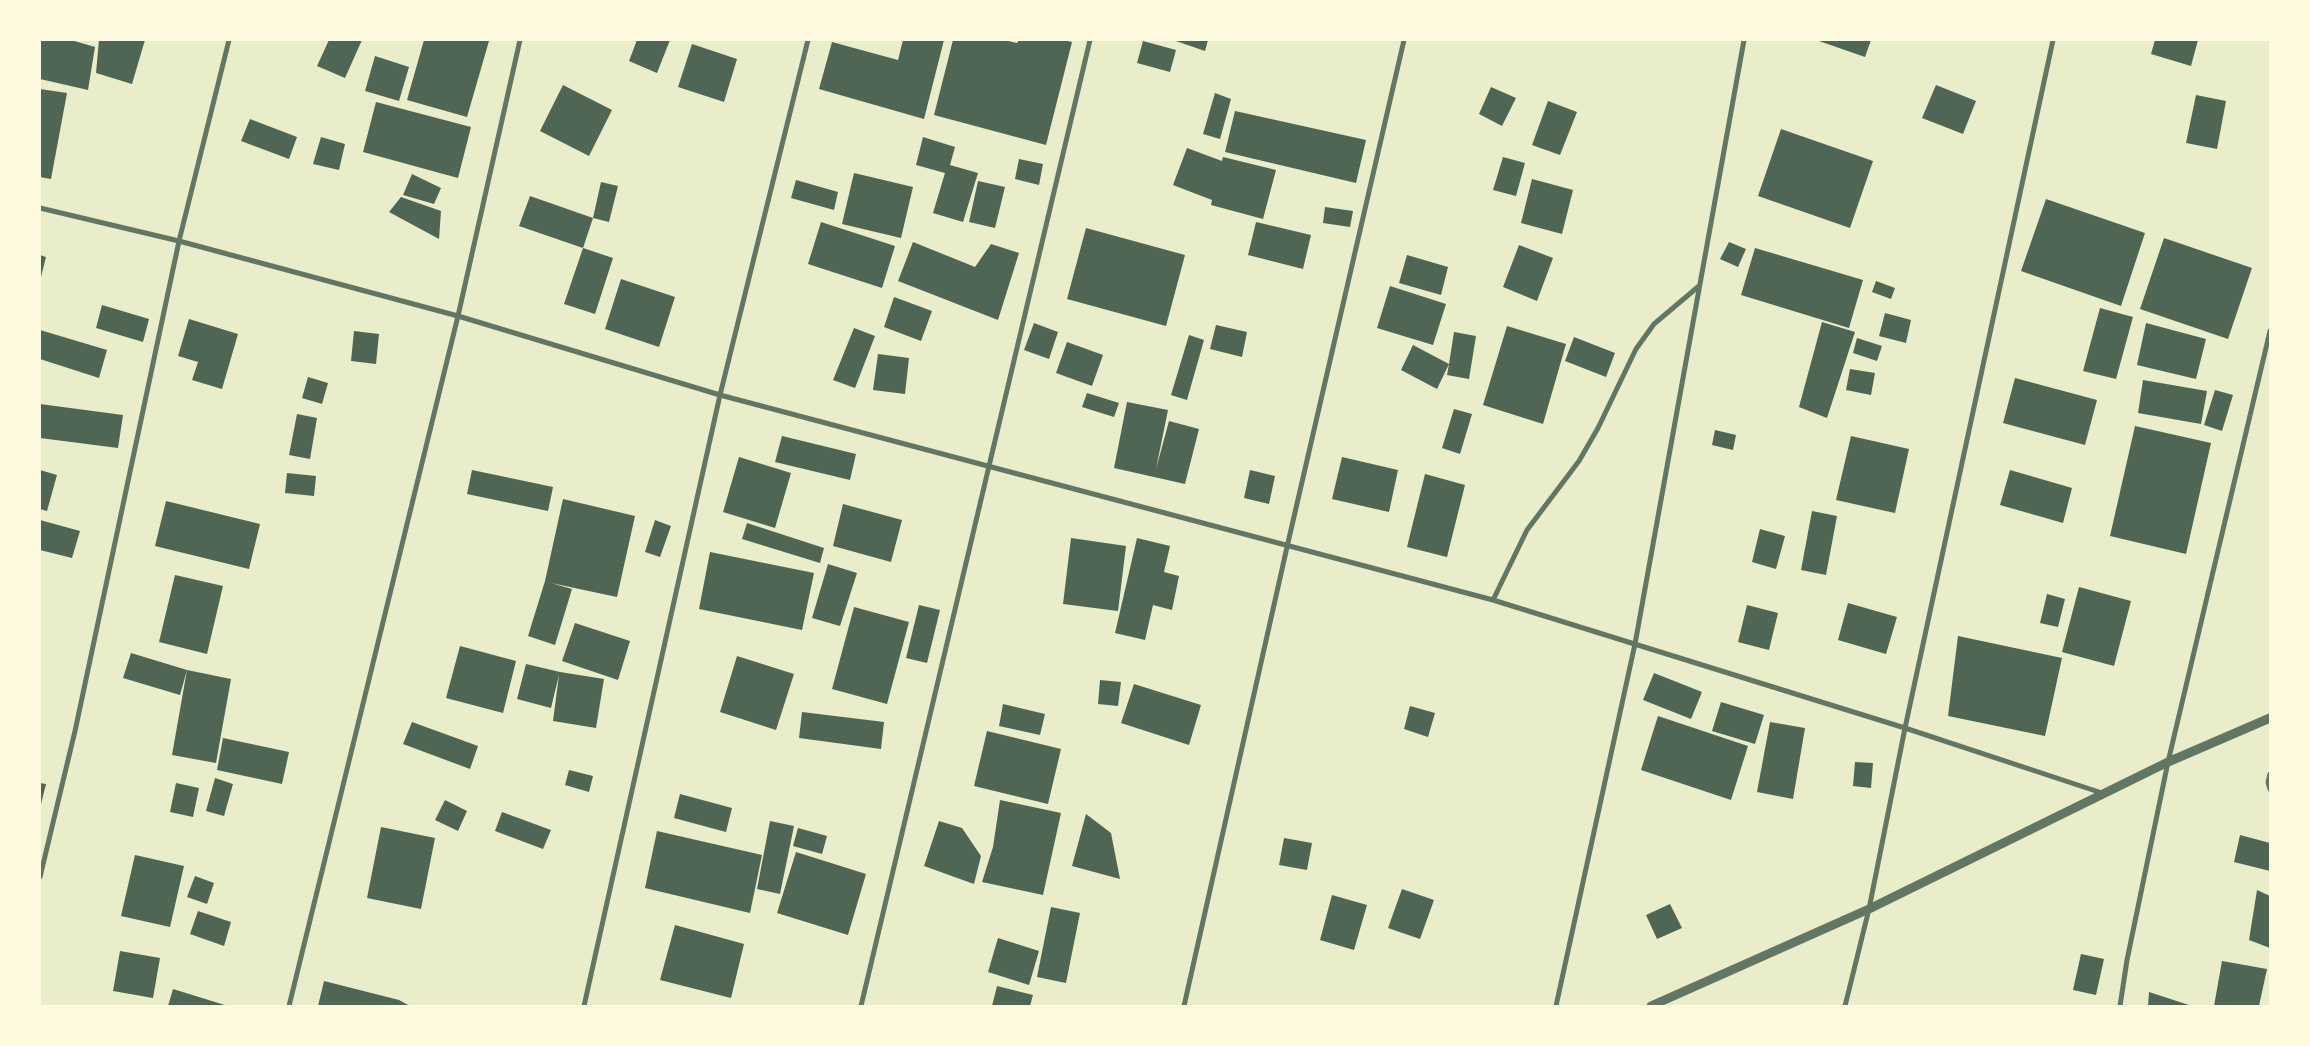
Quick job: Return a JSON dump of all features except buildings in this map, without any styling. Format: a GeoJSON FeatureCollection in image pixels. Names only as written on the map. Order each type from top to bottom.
{"type":"FeatureCollection","features":[{"type":"Feature","properties":{"kind":"street"},"geometry":{"type":"LineString","coordinates":[[40,877],[77,721],[179,241],[229,40]]}},
{"type":"Feature","properties":{"kind":"street"},"geometry":{"type":"LineString","coordinates":[[289,1006],[458,316],[520,40]]}},
{"type":"Feature","properties":{"kind":"street"},"geometry":{"type":"LineString","coordinates":[[584,1006],[720,395],[808,40]]}},
{"type":"Feature","properties":{"kind":"street"},"geometry":{"type":"LineString","coordinates":[[861,1006],[1090,40]]}},
{"type":"Feature","properties":{"kind":"street"},"geometry":{"type":"LineString","coordinates":[[1184,1006],[1286,547],[1404,40]]}},
{"type":"Feature","properties":{"kind":"street"},"geometry":{"type":"LineString","coordinates":[[1556,1006],[1634,644],[1744,40]]}},
{"type":"Feature","properties":{"kind":"street"},"geometry":{"type":"LineString","coordinates":[[1845,1006],[1869,909],[1905,728],[2053,40]]}},
{"type":"Feature","properties":{"kind":"street"},"geometry":{"type":"LineString","coordinates":[[40,208],[179,241],[458,316],[720,395],[1286,547],[1493,600],[1905,728],[2104,794]]}},
{"type":"Feature","properties":{"kind":"street"},"geometry":{"type":"LineString","coordinates":[[1493,600],[1527,530],[1580,461],[1636,349],[1654,324],[1699,286]]}},
{"type":"Feature","properties":{"kind":"street"},"geometry":{"type":"LineString","coordinates":[[2120,1006],[2127,960],[2168,762],[2270,330]]}},
{"type":"Feature","properties":{"kind":"street"},"geometry":{"type":"LineString","coordinates":[[1651,1006],[1869,909],[2168,762],[2270,718]]}},
{"type":"Feature","properties":{"kind":"street"},"geometry":{"type":"LineString","coordinates":[[2270,774],[2268,782],[2270,789]]}}]}
